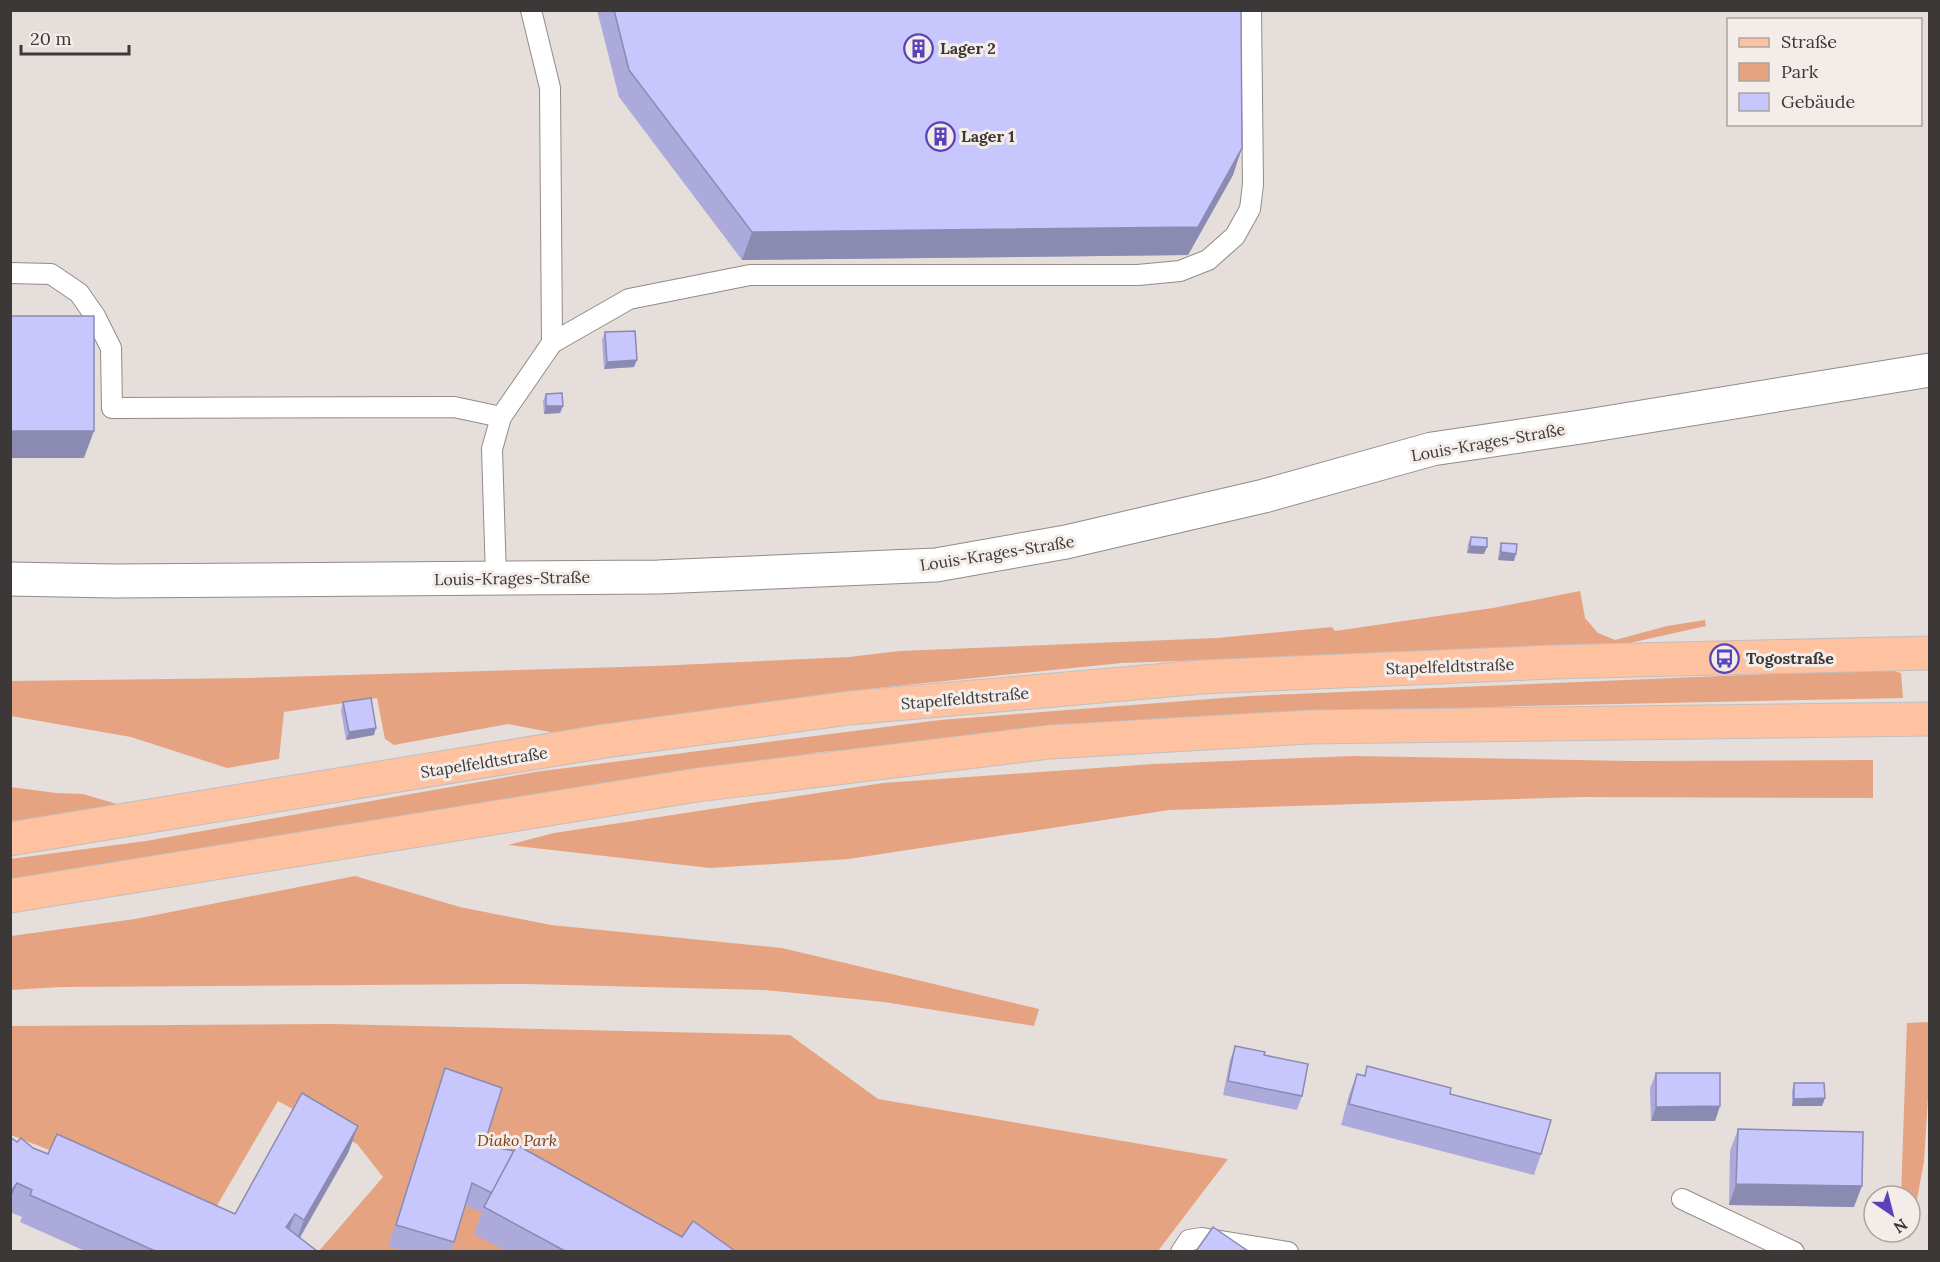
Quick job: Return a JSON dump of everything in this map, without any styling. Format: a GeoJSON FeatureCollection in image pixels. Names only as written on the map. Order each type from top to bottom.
{"type":"FeatureCollection","features":[{"type":"Feature","properties":{"kind":"main road","name":"Stapelfeldtstraße"},"geometry":{"type":"LineString","coordinates":[[10,839],[605,741],[849,708],[1202,677],[1553,662],[1929,653]]}},
{"type":"Feature","properties":{"kind":"main road"},"geometry":{"type":"LineString","coordinates":[[10,896],[697,785],[1050,742],[1309,728],[1929,719]]}},
{"type":"Feature","properties":{"kind":"street","name":"Louis-Krages-Straße"},"geometry":{"type":"LineString","coordinates":[[10,579],[114,581],[658,577],[936,566],[1066,542],[1229,504],[1432,448],[1592,425],[1929,370]]}},
{"type":"Feature","properties":{"kind":"lane"},"geometry":{"type":"LineString","coordinates":[[531,10],[550,88],[552,343]]}},
{"type":"Feature","properties":{"kind":"lane"},"geometry":{"type":"LineString","coordinates":[[496,578],[492,449],[501,417],[552,343],[629,299],[750,276],[1138,275],[1180,271],[1208,260],[1235,236],[1250,209],[1253,184],[1251,10]]}},
{"type":"Feature","properties":{"kind":"lane"},"geometry":{"type":"LineString","coordinates":[[10,273],[51,274],[79,293],[96,316],[111,348],[112,408],[454,407],[501,417]]}},
{"type":"Feature","properties":{"kind":"lane"},"geometry":{"type":"LineString","coordinates":[[1682,1199],[1794,1251]]}},
{"type":"Feature","properties":{"kind":"lane"},"geometry":{"type":"LineString","coordinates":[[1181,1251],[1189,1240],[1202,1238],[1288,1251]]}},
{"type":"Feature","properties":{"kind":"green space"},"geometry":{"type":"Polygon","coordinates":[[[1580,591],[1585,618],[1598,633],[1615,640],[1667,626],[1705,620],[1706,626],[1616,646],[1122,663],[877,688],[560,734],[508,724],[394,745],[385,739],[377,698],[284,712],[279,759],[227,768],[131,737],[11,716],[10,681],[249,678],[655,666],[849,657],[899,651],[1217,638],[1332,627],[1335,631],[1493,608],[1580,591]]]}},
{"type":"Feature","properties":{"kind":"green space"},"geometry":{"type":"Polygon","coordinates":[[[1886,669],[1901,673],[1903,698],[1522,706],[1302,714],[820,752],[11,881],[10,859],[146,841],[535,772],[940,720],[1249,696],[1886,669]]]}},
{"type":"Feature","properties":{"kind":"green space"},"geometry":{"type":"Polygon","coordinates":[[[1353,756],[1631,761],[1873,760],[1873,798],[1581,797],[1169,810],[849,859],[710,868],[508,845],[554,833],[883,783],[1153,764],[1353,756]]]}},
{"type":"Feature","properties":{"kind":"green space"},"geometry":{"type":"Polygon","coordinates":[[[10,787],[83,794],[117,804],[81,813],[11,823],[10,787]]]}},
{"type":"Feature","properties":{"kind":"green space"},"geometry":{"type":"Polygon","coordinates":[[[355,876],[460,907],[551,925],[782,948],[1039,1009],[1034,1026],[884,1002],[765,990],[526,984],[61,987],[11,990],[11,936],[135,919],[355,876]]]}},
{"type":"Feature","properties":{"kind":"green space"},"geometry":{"type":"Polygon","coordinates":[[[1929,1022],[1929,1081],[1924,1161],[1920,1184],[1901,1184],[1907,1023],[1929,1022]]]}},
{"type":"Feature","properties":{"kind":"green space","name":"Diako Park"},"geometry":{"type":"Polygon","coordinates":[[[333,1024],[790,1035],[878,1099],[1228,1159],[1158,1251],[319,1251],[383,1177],[357,1144],[278,1101],[212,1214],[11,1135],[10,1026],[333,1024]]]}},
{"type":"Feature","properties":{"kind":"building"},"geometry":{"type":"Polygon","coordinates":[[[614,10],[1241,10],[1242,148],[1198,227],[752,232],[629,70],[614,10]]]}},
{"type":"Feature","properties":{"kind":"building"},"geometry":{"type":"Polygon","coordinates":[[[10,316],[94,316],[94,431],[10,431],[10,316]]]}},
{"type":"Feature","properties":{"kind":"building"},"geometry":{"type":"Polygon","coordinates":[[[635,331],[637,360],[607,362],[605,332],[635,331]]]}},
{"type":"Feature","properties":{"kind":"building"},"geometry":{"type":"Polygon","coordinates":[[[562,393],[563,406],[546,406],[546,394],[562,393]]]}},
{"type":"Feature","properties":{"kind":"building"},"geometry":{"type":"Polygon","coordinates":[[[1471,537],[1487,538],[1487,547],[1470,546],[1471,537]]]}},
{"type":"Feature","properties":{"kind":"building"},"geometry":{"type":"Polygon","coordinates":[[[1501,543],[1517,544],[1516,554],[1501,552],[1501,543]]]}},
{"type":"Feature","properties":{"kind":"building"},"geometry":{"type":"Polygon","coordinates":[[[371,698],[376,728],[349,732],[343,702],[371,698]]]}},
{"type":"Feature","properties":{"kind":"building"},"geometry":{"type":"Polygon","coordinates":[[[1235,1046],[1308,1064],[1302,1096],[1228,1081],[1235,1046]]]}},
{"type":"Feature","properties":{"kind":"building"},"geometry":{"type":"Polygon","coordinates":[[[1367,1066],[1451,1088],[1450,1094],[1551,1120],[1541,1154],[1349,1104],[1357,1074],[1365,1076],[1367,1066]]]}},
{"type":"Feature","properties":{"kind":"building"},"geometry":{"type":"Polygon","coordinates":[[[445,1068],[502,1088],[484,1145],[514,1151],[492,1193],[472,1183],[454,1242],[396,1225],[445,1068]]]}},
{"type":"Feature","properties":{"kind":"building"},"geometry":{"type":"Polygon","coordinates":[[[1656,1073],[1720,1073],[1720,1106],[1656,1107],[1656,1073]]]}},
{"type":"Feature","properties":{"kind":"building"},"geometry":{"type":"Polygon","coordinates":[[[1794,1083],[1824,1083],[1825,1098],[1794,1099],[1794,1083]]]}},
{"type":"Feature","properties":{"kind":"building"},"geometry":{"type":"Polygon","coordinates":[[[302,1093],[358,1126],[304,1220],[295,1214],[286,1227],[317,1251],[155,1251],[30,1195],[32,1190],[17,1183],[10,1193],[10,1137],[17,1142],[21,1138],[33,1148],[48,1154],[57,1134],[235,1214],[302,1093]]]}},
{"type":"Feature","properties":{"kind":"building"},"geometry":{"type":"Polygon","coordinates":[[[1738,1129],[1863,1132],[1862,1186],[1736,1184],[1738,1129]]]}},
{"type":"Feature","properties":{"kind":"building"},"geometry":{"type":"Polygon","coordinates":[[[517,1145],[682,1237],[693,1221],[735,1251],[565,1251],[484,1207],[517,1145]]]}},
{"type":"Feature","properties":{"kind":"building"},"geometry":{"type":"Polygon","coordinates":[[[1213,1227],[1248,1251],[1196,1251],[1213,1227]]]}},
{"type":"Feature","properties":{"kind":"place","name":"Lager 2"},"geometry":{"type":"Point","coordinates":[919,48]}},
{"type":"Feature","properties":{"kind":"place","name":"Lager 1"},"geometry":{"type":"Point","coordinates":[940,136]}},
{"type":"Feature","properties":{"kind":"place","name":"Togostraße"},"geometry":{"type":"Point","coordinates":[1725,658]}}]}
